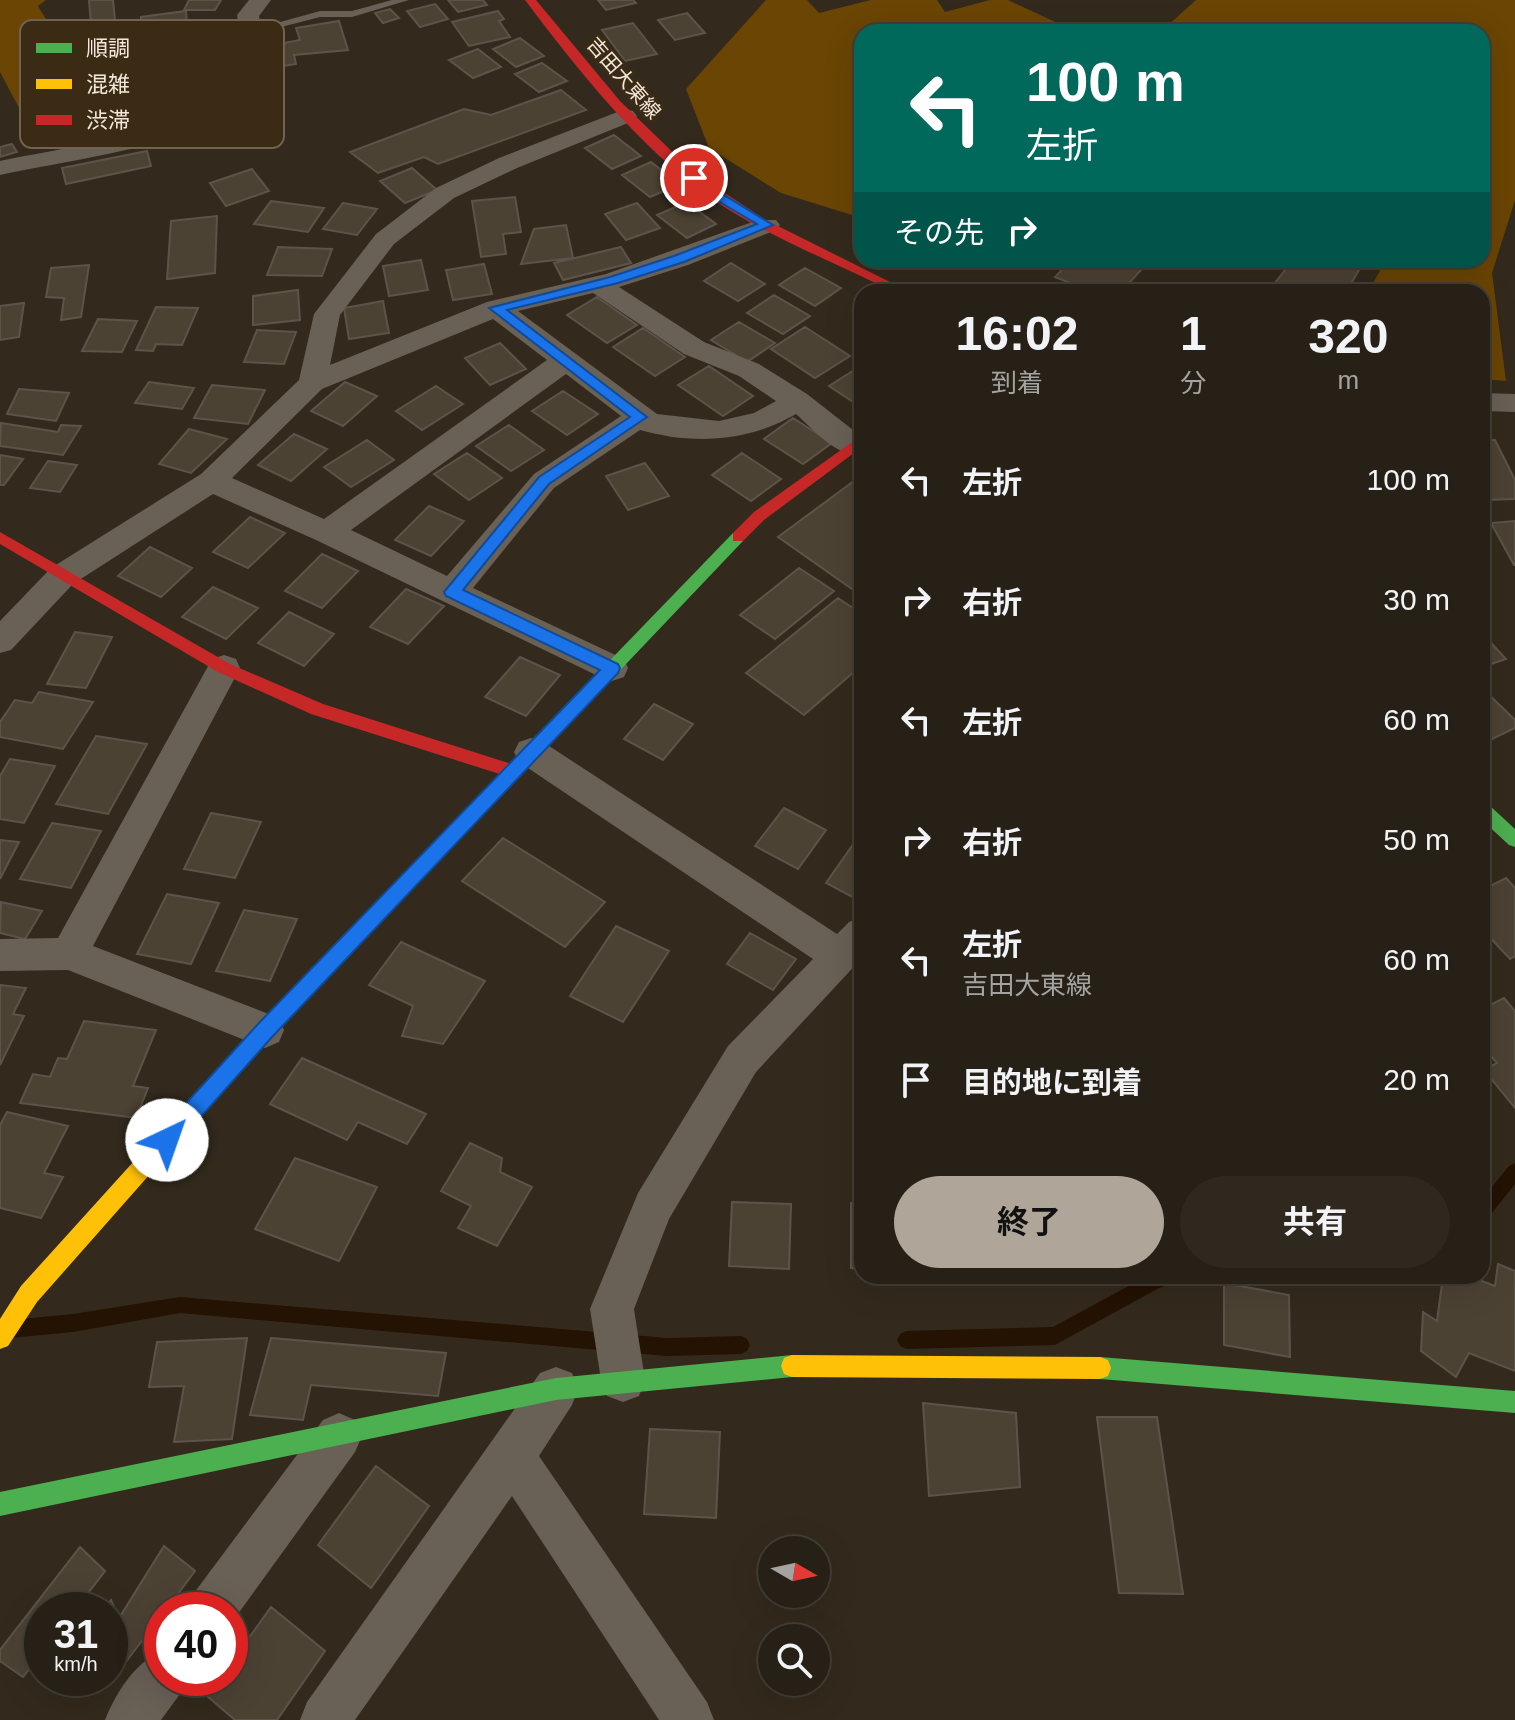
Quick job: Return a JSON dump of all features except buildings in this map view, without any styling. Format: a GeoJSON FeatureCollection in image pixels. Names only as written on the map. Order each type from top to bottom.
{"type":"FeatureCollection","features":[{"type":"Feature","properties":{"kind":"street"},"geometry":{"type":"LineString","coordinates":[[249,20],[248,15],[260,0]]}},
{"type":"Feature","properties":{"kind":"street","name":"吉田大東線"},"geometry":{"type":"LineString","coordinates":[[530,0],[625,116],[712,193],[767,225],[854,268]]}},
{"type":"Feature","properties":{"kind":"street"},"geometry":{"type":"LineString","coordinates":[[312,383],[327,314],[385,239],[445,193],[508,163],[625,116]]}},
{"type":"Feature","properties":{"kind":"street"},"geometry":{"type":"LineString","coordinates":[[0,168],[90,148]]}},
{"type":"Feature","properties":{"kind":"street"},"geometry":{"type":"LineString","coordinates":[[0,641],[62,576],[211,481],[312,383],[496,308],[597,284],[679,259],[767,225]]}},
{"type":"Feature","properties":{"kind":"street","name":"吉田大東線"},"geometry":{"type":"LineString","coordinates":[[854,268],[887,284]]}},
{"type":"Feature","properties":{"kind":"street"},"geometry":{"type":"LineString","coordinates":[[597,284],[694,348],[749,370],[854,440]]}},
{"type":"Feature","properties":{"kind":"street"},"geometry":{"type":"LineString","coordinates":[[496,308],[649,423],[719,431],[763,421],[797,401]]}},
{"type":"Feature","properties":{"kind":"street"},"geometry":{"type":"LineString","coordinates":[[327,532],[565,361]]}},
{"type":"Feature","properties":{"kind":"street"},"geometry":{"type":"LineString","coordinates":[[452,592],[544,481],[640,417]]}},
{"type":"Feature","properties":{"kind":"street"},"geometry":{"type":"LineString","coordinates":[[0,1338],[29,1294],[265,1030],[759,516],[854,446]]}},
{"type":"Feature","properties":{"kind":"street"},"geometry":{"type":"LineString","coordinates":[[211,481],[327,532],[612,668]]}},
{"type":"Feature","properties":{"kind":"street"},"geometry":{"type":"LineString","coordinates":[[0,537],[224,668],[317,709],[522,762],[851,944],[742,1059],[653,1207],[612,1309],[622,1378]]}},
{"type":"Feature","properties":{"kind":"street"},"geometry":{"type":"LineString","coordinates":[[69,954],[224,668]]}},
{"type":"Feature","properties":{"kind":"street"},"geometry":{"type":"LineString","coordinates":[[1490,817],[1515,840]]}},
{"type":"Feature","properties":{"kind":"street"},"geometry":{"type":"LineString","coordinates":[[0,955],[69,954],[265,1030]]}},
{"type":"Feature","properties":{"kind":"street"},"geometry":{"type":"LineString","coordinates":[[0,1504],[556,1389],[622,1378],[791,1366],[1110,1368],[1515,1402]]}},
{"type":"Feature","properties":{"kind":"street"},"geometry":{"type":"LineString","coordinates":[[325,1720],[556,1389]]}},
{"type":"Feature","properties":{"kind":"street"},"geometry":{"type":"LineString","coordinates":[[224,1592],[339,1436]]}},
{"type":"Feature","properties":{"kind":"street"},"geometry":{"type":"LineString","coordinates":[[512,1456],[689,1720]]}},
{"type":"Feature","properties":{"kind":"street"},"geometry":{"type":"LineString","coordinates":[[130,1720],[147,1696]]}},
{"type":"Feature","properties":{"kind":"lane"},"geometry":{"type":"LineString","coordinates":[[284,23],[320,14],[352,14],[404,0]]}},
{"type":"Feature","properties":{"kind":"shaded area"},"geometry":{"type":"Polygon","coordinates":[[[0,0],[46,0],[38,6],[47,20],[20,20],[20,110],[0,72],[0,0]]]}},
{"type":"Feature","properties":{"kind":"shaded area"},"geometry":{"type":"Polygon","coordinates":[[[766,0],[807,0],[819,13],[871,0],[937,0],[945,12],[990,0],[1008,0],[1060,24],[854,24],[854,216],[781,193],[709,148],[686,89],[766,0]]]}},
{"type":"Feature","properties":{"kind":"shaded area"},"geometry":{"type":"Polygon","coordinates":[[[1196,0],[1515,0],[1515,200],[1492,273],[1506,381],[1490,380],[1490,284],[1372,284],[1382,268],[1490,268],[1490,24],[1169,24],[1196,0]]]}},
{"type":"Feature","properties":{"kind":"waterway"},"geometry":{"type":"LineString","coordinates":[[1490,1202],[1515,1171]]}},
{"type":"Feature","properties":{"kind":"waterway"},"geometry":{"type":"LineString","coordinates":[[906,1340],[1055,1336],[1149,1284]]}},
{"type":"Feature","properties":{"kind":"waterway"},"geometry":{"type":"LineString","coordinates":[[0,1330],[73,1323],[180,1305],[667,1347],[741,1345]]}},
{"type":"Feature","properties":{"kind":"traffic: fast"},"geometry":{"type":"LineString","coordinates":[[391,899],[738,537]]}},
{"type":"Feature","properties":{"kind":"traffic: fast"},"geometry":{"type":"LineString","coordinates":[[1490,817],[1515,840]]}},
{"type":"Feature","properties":{"kind":"traffic: fast"},"geometry":{"type":"LineString","coordinates":[[0,1504],[556,1389],[792,1366]]}},
{"type":"Feature","properties":{"kind":"traffic: fast"},"geometry":{"type":"LineString","coordinates":[[1100,1368],[1515,1402]]}},
{"type":"Feature","properties":{"kind":"traffic: slow"},"geometry":{"type":"LineString","coordinates":[[0,1338],[29,1294],[265,1030],[391,899]]}},
{"type":"Feature","properties":{"kind":"traffic: slow"},"geometry":{"type":"LineString","coordinates":[[792,1366],[1100,1368]]}},
{"type":"Feature","properties":{"kind":"traffic: jam"},"geometry":{"type":"LineString","coordinates":[[530,0],[638,128],[687,174],[759,222],[886,284]]}},
{"type":"Feature","properties":{"kind":"traffic: jam"},"geometry":{"type":"LineString","coordinates":[[738,537],[759,516],[854,446]]}},
{"type":"Feature","properties":{"kind":"traffic: jam"},"geometry":{"type":"LineString","coordinates":[[0,537],[224,668],[317,709],[512,771]]}},
{"type":"Feature","properties":{"kind":"route"},"geometry":{"type":"LineString","coordinates":[[167,1140],[265,1030],[612,668],[452,592],[544,481],[640,417],[496,308],[613,280],[679,259],[767,225],[712,193],[694,178]]}}]}
